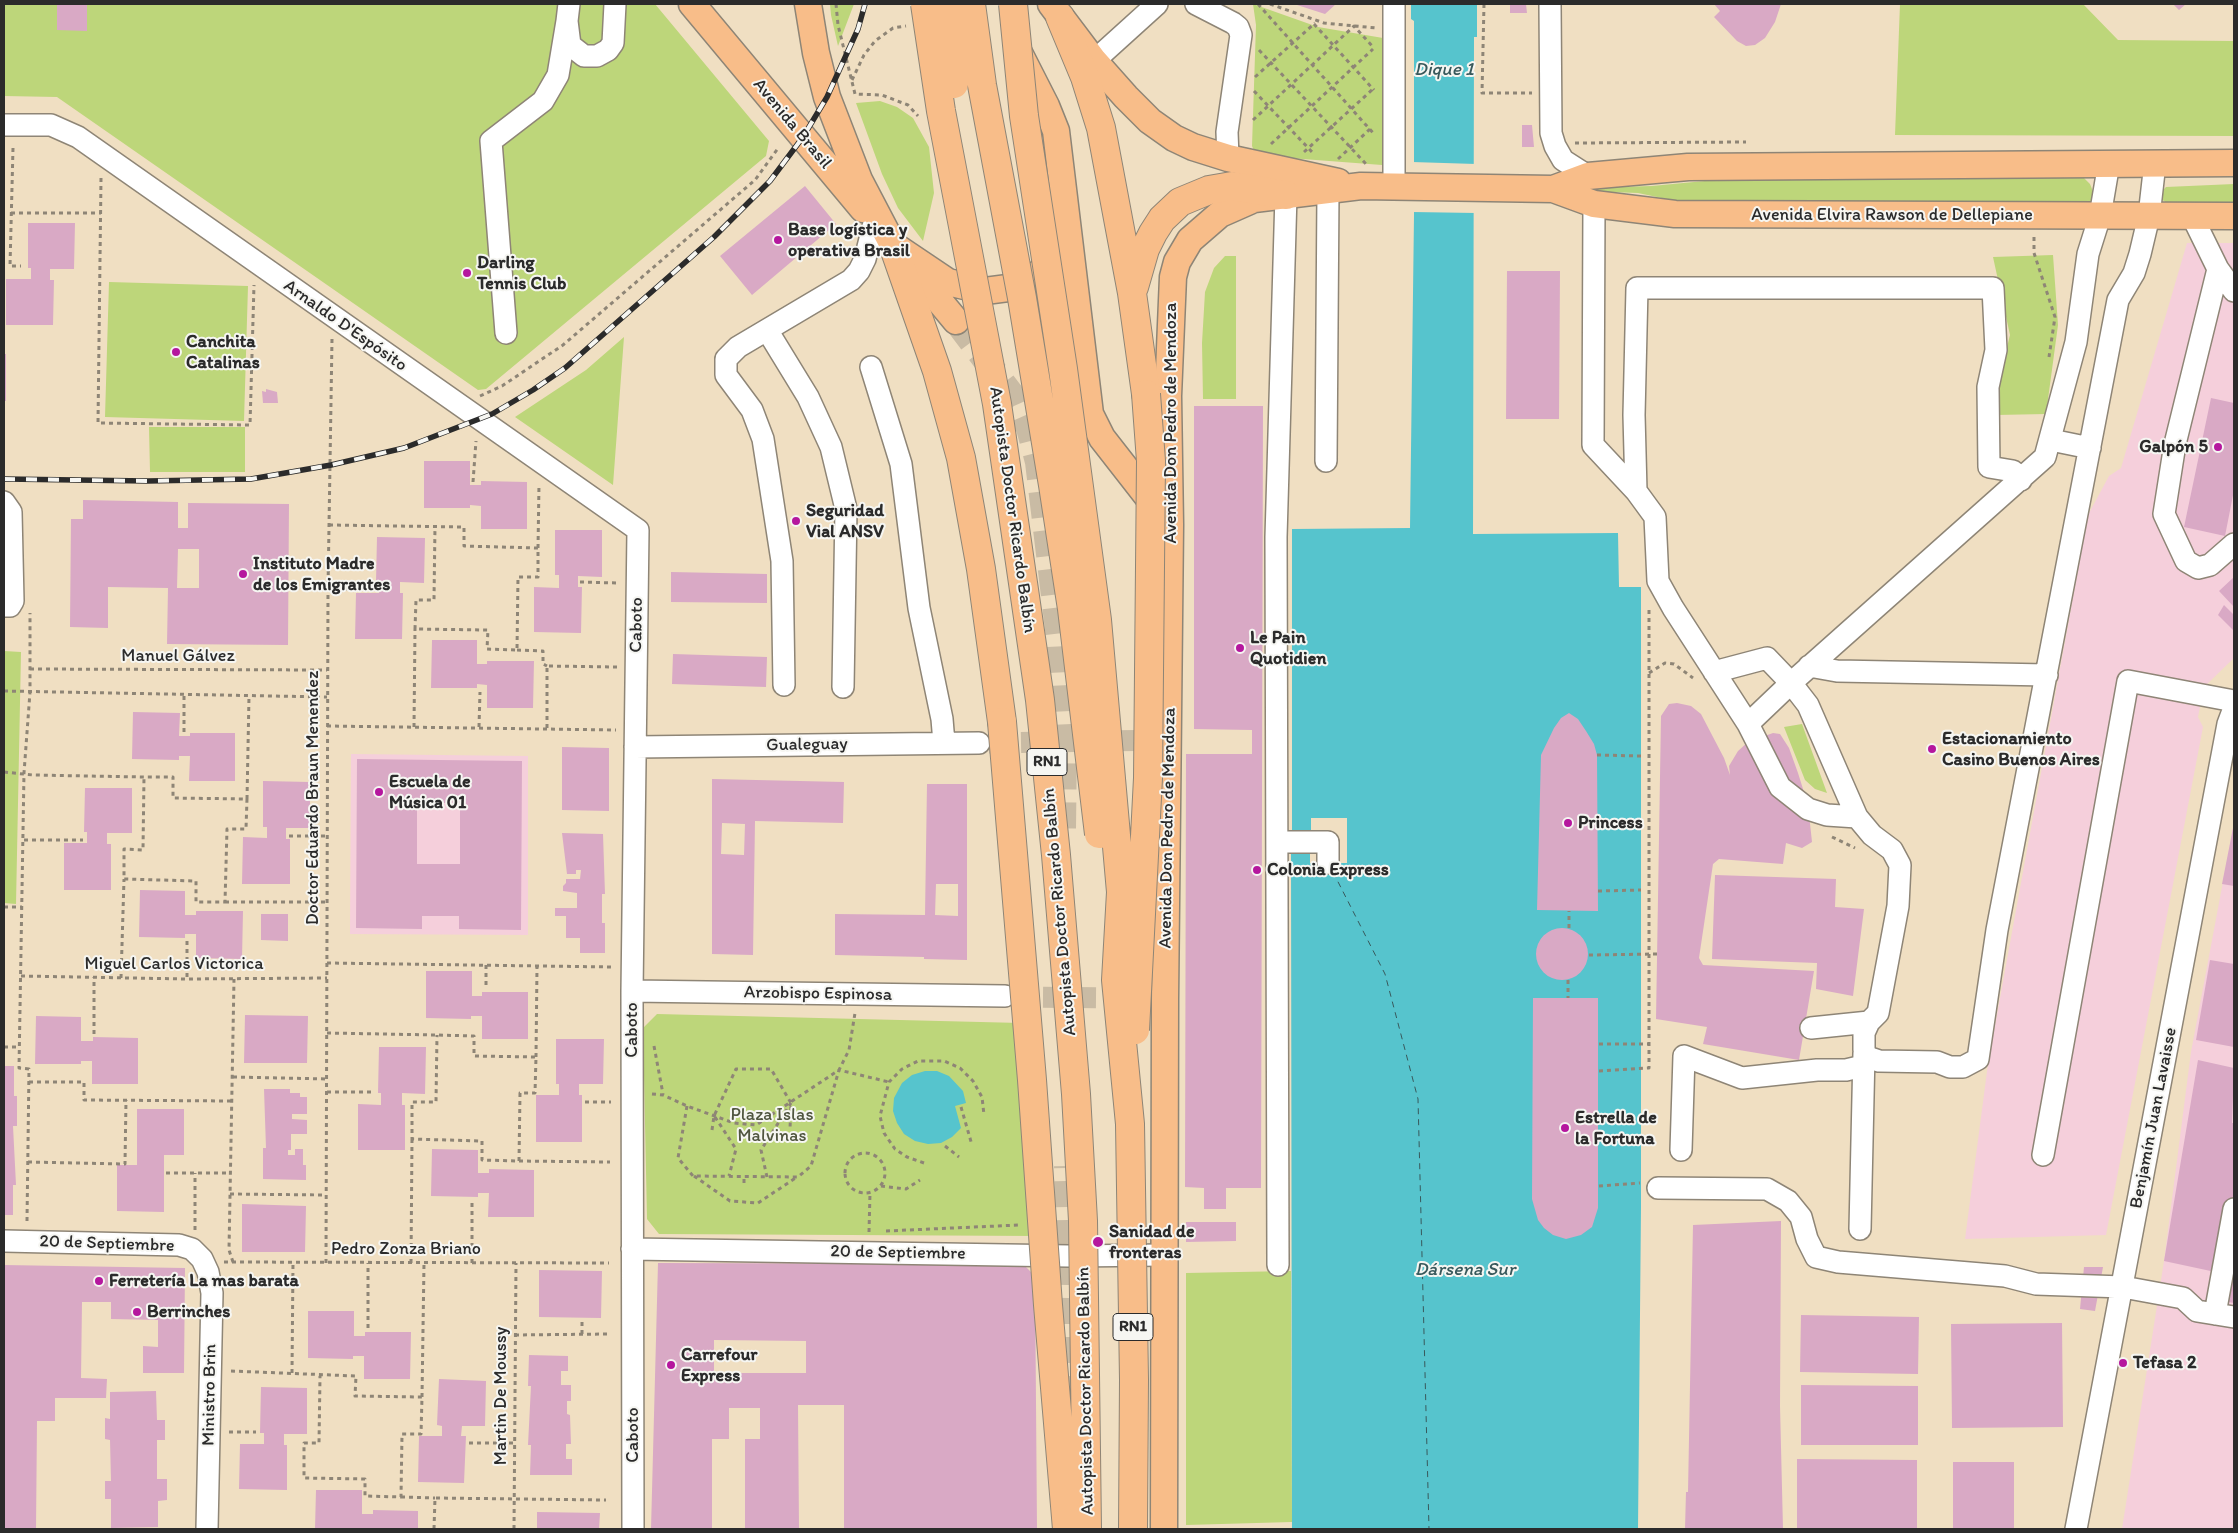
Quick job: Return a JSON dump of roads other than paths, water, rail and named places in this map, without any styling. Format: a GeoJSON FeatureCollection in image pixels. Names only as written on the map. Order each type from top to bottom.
{"type":"FeatureCollection","features":[{"type":"Feature","properties":{"kind":"highway","name":"Autopista Doctor Ricardo Balbín"},"geometry":{"type":"LineString","coordinates":[[926,4],[941,110],[972,267],[1008,471],[1040,700],[1056,856],[1076,1094],[1083,1221],[1088,1529]]}},
{"type":"Feature","properties":{"kind":"highway"},"geometry":{"type":"LineString","coordinates":[[945,4],[953,74],[982,232],[972,267]]}},
{"type":"Feature","properties":{"kind":"highway"},"geometry":{"type":"LineString","coordinates":[[971,4],[982,85],[1020,289],[1055,494],[1072,609],[1116,980]]}},
{"type":"Feature","properties":{"kind":"highway","name":"RN1"},"geometry":{"type":"LineString","coordinates":[[1013,4],[1024,116],[1067,398],[1106,708],[1121,892],[1116,980],[1130,1124],[1134,1380],[1133,1529]]}},
{"type":"Feature","properties":{"kind":"highway"},"geometry":{"type":"LineString","coordinates":[[1055,11],[1090,92],[1104,142],[1132,293],[1146,394],[1150,461],[1148,778],[1130,1124]]}},
{"type":"Feature","properties":{"kind":"highway"},"geometry":{"type":"LineString","coordinates":[[1132,293],[1145,249],[1162,218],[1180,202],[1217,188],[1232,186],[1286,195]]}},
{"type":"Feature","properties":{"kind":"highway"},"geometry":{"type":"LineString","coordinates":[[893,245],[937,371],[961,458],[981,570],[1002,722],[1067,1529]]}},
{"type":"Feature","properties":{"kind":"main road","name":"Avenida Brasil"},"geometry":{"type":"LineString","coordinates":[[692,4],[893,245]]}},
{"type":"Feature","properties":{"kind":"main road"},"geometry":{"type":"LineString","coordinates":[[808,4],[816,54],[827,96],[859,180],[893,245],[956,321]]}},
{"type":"Feature","properties":{"kind":"main road"},"geometry":{"type":"LineString","coordinates":[[1004,4],[1010,34],[1053,122],[1090,414],[1102,438],[1170,525]]}},
{"type":"Feature","properties":{"kind":"main road"},"geometry":{"type":"LineString","coordinates":[[1055,11],[1094,61],[1141,112],[1160,128],[1193,147],[1228,158],[1366,179]]}},
{"type":"Feature","properties":{"kind":"main road","name":"Avenida Elvira Rawson de Dellepiane"},"geometry":{"type":"LineString","coordinates":[[1542,189],[1588,176],[1688,167],[2234,163]]}},
{"type":"Feature","properties":{"kind":"main road","name":"Avenida Elvira Rawson de Dellepiane"},"geometry":{"type":"LineString","coordinates":[[1286,195],[1328,191],[1366,179],[1401,187],[1542,189],[1594,204],[1675,214],[2234,216]]}},
{"type":"Feature","properties":{"kind":"main road","name":"Avenida Don Pedro de Mendoza"},"geometry":{"type":"LineString","coordinates":[[1164,1529],[1164,1255],[1170,525],[1169,344],[1172,288],[1177,262],[1190,240],[1220,214],[1254,199],[1286,195]]}},
{"type":"Feature","properties":{"kind":"main road"},"geometry":{"type":"LineString","coordinates":[[893,245],[948,282],[975,290],[997,291],[1020,284],[1043,270],[1058,249],[1066,223]]}},
{"type":"Feature","properties":{"kind":"street"},"geometry":{"type":"LineString","coordinates":[[568,12],[570,45],[584,56],[597,56],[608,50],[613,43],[615,4]]}},
{"type":"Feature","properties":{"kind":"street"},"geometry":{"type":"LineString","coordinates":[[1094,61],[1157,4]]}},
{"type":"Feature","properties":{"kind":"street"},"geometry":{"type":"LineString","coordinates":[[1394,4],[1394,156],[1401,187]]}},
{"type":"Feature","properties":{"kind":"street"},"geometry":{"type":"LineString","coordinates":[[1550,4],[1552,133],[1555,146],[1563,160],[1588,176]]}},
{"type":"Feature","properties":{"kind":"street"},"geometry":{"type":"LineString","coordinates":[[1201,7],[1233,23],[1238,27],[1241,35],[1227,132],[1228,158]]}},
{"type":"Feature","properties":{"kind":"street"},"geometry":{"type":"LineString","coordinates":[[506,333],[490,141],[543,102],[558,74],[568,12]]}},
{"type":"Feature","properties":{"kind":"street","name":"Arnaldo D'Espósito"},"geometry":{"type":"LineString","coordinates":[[4,124],[52,125],[78,137],[638,530]]}},
{"type":"Feature","properties":{"kind":"street"},"geometry":{"type":"LineString","coordinates":[[1748,724],[1809,666],[2045,457],[2076,342],[2088,254],[2100,216],[2109,163]]}},
{"type":"Feature","properties":{"kind":"street"},"geometry":{"type":"LineString","coordinates":[[1681,1150],[1684,1056],[1742,1078],[1817,1070],[1846,1070],[1867,1057],[1879,1061],[1937,1062],[1950,1066],[1964,1067],[1978,1058],[1997,930],[2118,300],[2134,273],[2149,216],[2155,163]]}},
{"type":"Feature","properties":{"kind":"street"},"geometry":{"type":"LineString","coordinates":[[1326,461],[1328,191]]}},
{"type":"Feature","properties":{"kind":"street"},"geometry":{"type":"LineString","coordinates":[[1278,1265],[1276,537],[1286,195]]}},
{"type":"Feature","properties":{"kind":"street"},"geometry":{"type":"LineString","coordinates":[[1594,204],[1593,445],[1636,491],[1655,517],[1658,581],[1706,677],[1748,724],[1780,787],[1808,808],[1827,815],[1856,817]]}},
{"type":"Feature","properties":{"kind":"street"},"geometry":{"type":"LineString","coordinates":[[2192,216],[2218,269],[2234,291]]}},
{"type":"Feature","properties":{"kind":"street"},"geometry":{"type":"LineString","coordinates":[[784,685],[782,561],[763,439],[752,410],[726,375],[726,359],[738,347],[851,280],[859,271],[865,259],[874,223]]}},
{"type":"Feature","properties":{"kind":"street"},"geometry":{"type":"LineString","coordinates":[[2218,269],[2175,444],[2164,514],[2186,560],[2198,568],[2210,564],[2234,544]]}},
{"type":"Feature","properties":{"kind":"street"},"geometry":{"type":"LineString","coordinates":[[1636,491],[1634,416],[1637,288],[1992,288],[1996,350],[1988,387],[1989,467],[2012,471],[2021,480]]}},
{"type":"Feature","properties":{"kind":"street"},"geometry":{"type":"LineString","coordinates":[[767,330],[808,397],[831,447],[846,509],[843,687]]}},
{"type":"Feature","properties":{"kind":"street"},"geometry":{"type":"LineString","coordinates":[[871,367],[901,464],[919,608],[942,718],[944,743]]}},
{"type":"Feature","properties":{"kind":"street"},"geometry":{"type":"LineString","coordinates":[[2051,440],[2090,448]]}},
{"type":"Feature","properties":{"kind":"street"},"geometry":{"type":"LineString","coordinates":[[4,502],[10,512],[13,602],[10,606],[4,606]]}},
{"type":"Feature","properties":{"kind":"street","name":"Caboto"},"geometry":{"type":"LineString","coordinates":[[633,1529],[632,991],[638,530]]}},
{"type":"Feature","properties":{"kind":"street"},"geometry":{"type":"LineString","coordinates":[[1706,677],[1767,658],[1808,705],[1856,817],[1872,835],[1892,850],[1900,865],[1898,906],[1878,1013],[1869,1022],[1864,1033],[1860,1229]]}},
{"type":"Feature","properties":{"kind":"street"},"geometry":{"type":"LineString","coordinates":[[1809,666],[1837,670],[2047,675]]}},
{"type":"Feature","properties":{"kind":"street"},"geometry":{"type":"LineString","coordinates":[[2043,1155],[2128,681],[2234,701]]}},
{"type":"Feature","properties":{"kind":"street","name":"Benjamín Juan Lavaisse"},"geometry":{"type":"LineString","coordinates":[[2076,1529],[2226,732],[2234,708]]}},
{"type":"Feature","properties":{"kind":"street","name":"Gualeguay"},"geometry":{"type":"LineString","coordinates":[[635,747],[979,743]]}},
{"type":"Feature","properties":{"kind":"street"},"geometry":{"type":"LineString","coordinates":[[1276,842],[1328,842],[1328,863]]}},
{"type":"Feature","properties":{"kind":"street","name":"Arzobispo Espinosa"},"geometry":{"type":"LineString","coordinates":[[632,991],[1005,996]]}},
{"type":"Feature","properties":{"kind":"street"},"geometry":{"type":"LineString","coordinates":[[1811,1028],[1869,1022]]}},
{"type":"Feature","properties":{"kind":"street"},"geometry":{"type":"LineString","coordinates":[[1650,1185],[1767,1189],[1788,1201],[1801,1217],[1807,1239],[1816,1257],[1838,1262],[2005,1276],[2036,1284],[2123,1286],[2183,1298],[2197,1311],[2225,1316],[2234,1209]]}},
{"type":"Feature","properties":{"kind":"street","name":"20 de Septiembre"},"geometry":{"type":"LineString","coordinates":[[4,1241],[179,1245],[200,1257]]}},
{"type":"Feature","properties":{"kind":"street","name":"20 de Septiembre"},"geometry":{"type":"LineString","coordinates":[[632,1249],[1069,1256],[1164,1255]]}},
{"type":"Feature","properties":{"kind":"street","name":"Ministro Brin"},"geometry":{"type":"LineString","coordinates":[[200,1257],[212,1292],[207,1529]]}},
{"type":"Feature","properties":{"kind":"water","name":"Dársena Sur"},"geometry":{"type":"Polygon","coordinates":[[[1411,4],[1477,4],[1477,37],[1474,37],[1473,534],[1618,533],[1619,587],[1641,587],[1641,1206],[1638,1529],[1292,1529],[1291,853],[1310,853],[1310,863],[1347,863],[1347,818],[1311,818],[1311,830],[1292,830],[1292,529],[1410,528],[1414,215],[1414,21],[1411,19],[1411,4]]]}},
{"type":"Feature","properties":{"kind":"water"},"geometry":{"type":"Polygon","coordinates":[[[925,1071],[937,1071],[949,1076],[963,1091],[966,1103],[955,1106],[961,1128],[952,1137],[941,1143],[928,1144],[915,1141],[904,1134],[897,1123],[893,1111],[894,1098],[902,1083],[912,1075],[925,1071]]]}},
{"type":"Feature","properties":{"kind":"tunnel"},"geometry":{"type":"LineString","coordinates":[[956,321],[1018,403],[1029,428],[1038,462],[1060,646],[1064,742],[1063,829]]}},
{"type":"Feature","properties":{"kind":"tunnel"},"geometry":{"type":"LineString","coordinates":[[989,743],[1164,740]]}},
{"type":"Feature","properties":{"kind":"tunnel"},"geometry":{"type":"LineString","coordinates":[[1011,997],[1132,998]]}},
{"type":"Feature","properties":{"kind":"tunnel"},"geometry":{"type":"LineString","coordinates":[[1066,1402],[1069,1256],[1067,1166]]}},
{"type":"Feature","properties":{"kind":"railway"},"geometry":{"type":"LineString","coordinates":[[4,479],[148,481],[251,479],[331,465],[404,448],[492,414],[533,390],[565,368],[714,237],[770,181],[803,137],[827,97],[858,29],[865,4]]}},
{"type":"Feature","properties":{"kind":"place","name":"Base logística y operativa Brasil"},"geometry":{"type":"Point","coordinates":[778,240]}},
{"type":"Feature","properties":{"kind":"place","name":"Darling Tennis Club"},"geometry":{"type":"Point","coordinates":[467,273]}},
{"type":"Feature","properties":{"kind":"place","name":"Canchita Catalinas"},"geometry":{"type":"Point","coordinates":[176,352]}},
{"type":"Feature","properties":{"kind":"place","name":"Galpón 5"},"geometry":{"type":"Point","coordinates":[2218,447]}},
{"type":"Feature","properties":{"kind":"place","name":"Seguridad Vial ANSV"},"geometry":{"type":"Point","coordinates":[796,521]}},
{"type":"Feature","properties":{"kind":"place","name":"Instituto Madre de los Emigrantes"},"geometry":{"type":"Point","coordinates":[243,574]}},
{"type":"Feature","properties":{"kind":"place","name":"Le Pain Quotidien"},"geometry":{"type":"Point","coordinates":[1240,648]}},
{"type":"Feature","properties":{"kind":"place","name":"Estacionamiento Casino Buenos Aires"},"geometry":{"type":"Point","coordinates":[1932,749]}},
{"type":"Feature","properties":{"kind":"place","name":"Escuela de Música 01"},"geometry":{"type":"Point","coordinates":[379,792]}},
{"type":"Feature","properties":{"kind":"place","name":"Princess"},"geometry":{"type":"Point","coordinates":[1568,823]}},
{"type":"Feature","properties":{"kind":"place","name":"Colonia Express"},"geometry":{"type":"Point","coordinates":[1257,870]}},
{"type":"Feature","properties":{"kind":"place","name":"Estrella de la Fortuna"},"geometry":{"type":"Point","coordinates":[1565,1128]}},
{"type":"Feature","properties":{"kind":"place","name":"Sanidad de fronteras"},"geometry":{"type":"Point","coordinates":[1098,1242]}},
{"type":"Feature","properties":{"kind":"place","name":"Ferretería La mas barata"},"geometry":{"type":"Point","coordinates":[99,1281]}},
{"type":"Feature","properties":{"kind":"place","name":"Berrinches"},"geometry":{"type":"Point","coordinates":[137,1312]}},
{"type":"Feature","properties":{"kind":"place","name":"Tefasa 2"},"geometry":{"type":"Point","coordinates":[2123,1363]}},
{"type":"Feature","properties":{"kind":"place","name":"Carrefour Express"},"geometry":{"type":"Point","coordinates":[671,1365]}},
{"type":"Feature","properties":{"kind":"water label","name":"Dique 1"},"geometry":{"type":"Point","coordinates":[1444,70]}},
{"type":"Feature","properties":{"kind":"park label","name":"Plaza Islas Malvinas"},"geometry":{"type":"Point","coordinates":[772,1125]}}]}
